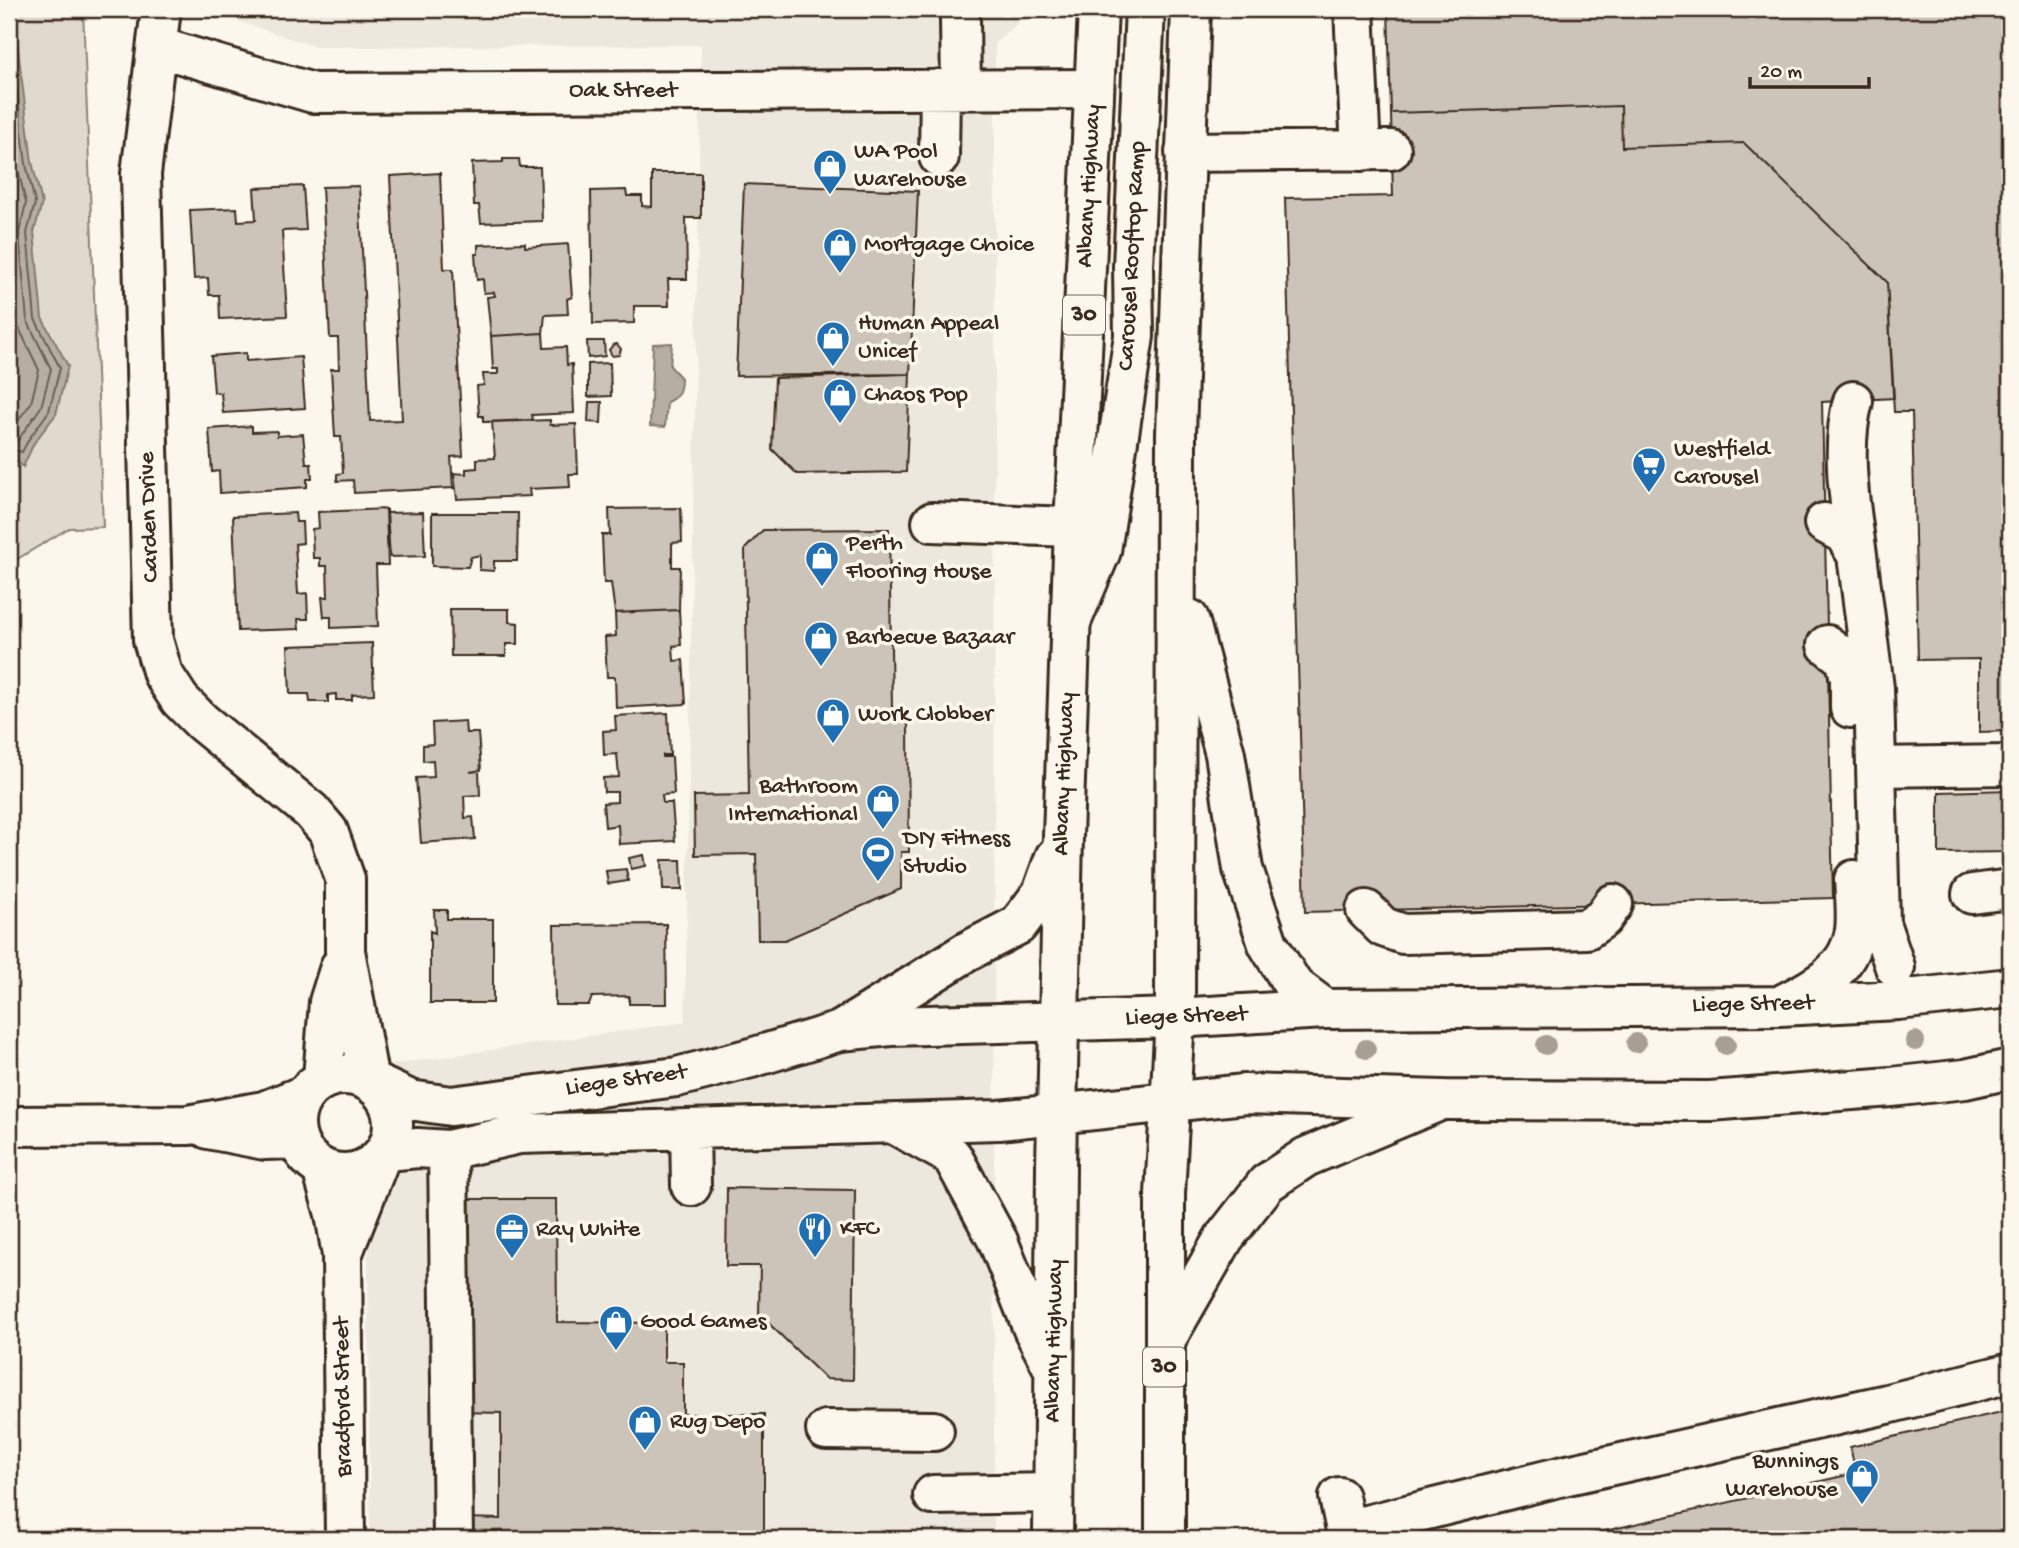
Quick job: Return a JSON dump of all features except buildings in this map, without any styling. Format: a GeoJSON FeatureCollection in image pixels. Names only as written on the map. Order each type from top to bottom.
{"type":"FeatureCollection","features":[{"type":"Feature","properties":{"kind":"main road","name":"Carden Drive"},"geometry":{"type":"LineString","coordinates":[[161,9],[141,174],[153,640],[163,674],[180,700],[202,722],[311,811],[328,831],[345,879],[345,951],[371,1082]]}},
{"type":"Feature","properties":{"kind":"main road","name":"Albany Highway"},"geometry":{"type":"LineString","coordinates":[[1053,1539],[1063,836],[1098,9]]}},
{"type":"Feature","properties":{"kind":"main road","name":"Carousel Rooftop Ramp"},"geometry":{"type":"LineString","coordinates":[[1071,622],[1101,551],[1134,336],[1133,266],[1145,9]]}},
{"type":"Feature","properties":{"kind":"main road","name":"30"},"geometry":{"type":"LineString","coordinates":[[1165,1539],[1166,1157],[1172,1101],[1175,1018],[1176,434],[1191,9]]}},
{"type":"Feature","properties":{"kind":"main road"},"geometry":{"type":"LineString","coordinates":[[1185,152],[1376,151],[1354,9]]}},
{"type":"Feature","properties":{"kind":"main road"},"geometry":{"type":"LineString","coordinates":[[939,157],[960,20]]}},
{"type":"Feature","properties":{"kind":"main road","name":"Oak Street"},"geometry":{"type":"LineString","coordinates":[[158,47],[313,93],[1094,89]]}},
{"type":"Feature","properties":{"kind":"main road"},"geometry":{"type":"LineString","coordinates":[[1841,423],[1874,688],[1900,733],[1888,767],[1906,924],[1897,983]]}},
{"type":"Feature","properties":{"kind":"main road"},"geometry":{"type":"LineString","coordinates":[[932,522],[1074,527]]}},
{"type":"Feature","properties":{"kind":"main road"},"geometry":{"type":"LineString","coordinates":[[1824,523],[1844,534],[1857,555]]}},
{"type":"Feature","properties":{"kind":"main road"},"geometry":{"type":"LineString","coordinates":[[1176,569],[1225,754],[1243,870],[1251,894],[1268,944],[1293,985],[1325,1009]]}},
{"type":"Feature","properties":{"kind":"main road"},"geometry":{"type":"LineString","coordinates":[[1780,1006],[1819,987],[1845,961],[1855,931],[1850,678],[1845,659],[1827,645]]}},
{"type":"Feature","properties":{"kind":"main road"},"geometry":{"type":"LineString","coordinates":[[1888,767],[2010,765]]}},
{"type":"Feature","properties":{"kind":"main road"},"geometry":{"type":"LineString","coordinates":[[840,1031],[968,951],[1018,925],[1042,893],[1063,836]]}},
{"type":"Feature","properties":{"kind":"main road"},"geometry":{"type":"LineString","coordinates":[[1972,894],[2010,889]]}},
{"type":"Feature","properties":{"kind":"main road"},"geometry":{"type":"LineString","coordinates":[[1366,910],[1383,926],[1404,934],[1587,929],[1603,918],[1613,904]]}},
{"type":"Feature","properties":{"kind":"main road","name":"Carden Drive"},"geometry":{"type":"LineString","coordinates":[[312,1087],[329,1002],[345,951]]}},
{"type":"Feature","properties":{"kind":"main road","name":"Liege Street"},"geometry":{"type":"LineString","coordinates":[[9,1126],[188,1125],[264,1111],[312,1087],[346,1074],[410,1100],[451,1106],[677,1077],[840,1031],[891,1026],[1175,1018],[1325,1009],[1780,1006],[1897,983],[2010,988]]}},
{"type":"Feature","properties":{"kind":"main road","name":"Liege Street"},"geometry":{"type":"LineString","coordinates":[[323,1169],[343,1174],[363,1170],[383,1154],[418,1147],[448,1150],[519,1134],[999,1120],[1245,1094],[1443,1100],[1734,1100],[1965,1079],[2010,1069]]}},
{"type":"Feature","properties":{"kind":"main road"},"geometry":{"type":"LineString","coordinates":[[371,1082],[389,1103],[394,1127],[383,1154]]}},
{"type":"Feature","properties":{"kind":"main road"},"geometry":{"type":"LineString","coordinates":[[312,1087],[294,1116],[296,1139],[306,1157],[323,1169]]}},
{"type":"Feature","properties":{"kind":"main road"},"geometry":{"type":"LineString","coordinates":[[1164,1342],[1224,1238],[1268,1183],[1306,1157],[1443,1100]]}},
{"type":"Feature","properties":{"kind":"main road"},"geometry":{"type":"LineString","coordinates":[[894,1124],[952,1156],[998,1241],[1033,1329],[1055,1372]]}},
{"type":"Feature","properties":{"kind":"main road","name":"Liege Street"},"geometry":{"type":"LineString","coordinates":[[188,1125],[265,1140],[296,1139]]}},
{"type":"Feature","properties":{"kind":"main road"},"geometry":{"type":"LineString","coordinates":[[690,1129],[691,1186]]}},
{"type":"Feature","properties":{"kind":"main road"},"geometry":{"type":"LineString","coordinates":[[448,1150],[453,1539]]}},
{"type":"Feature","properties":{"kind":"main road","name":"Bradford Street"},"geometry":{"type":"LineString","coordinates":[[342,1255],[383,1154]]}},
{"type":"Feature","properties":{"kind":"main road","name":"Bradford Street"},"geometry":{"type":"LineString","coordinates":[[323,1169],[342,1255],[345,1539]]}},
{"type":"Feature","properties":{"kind":"main road"},"geometry":{"type":"LineString","coordinates":[[1339,1497],[1346,1530],[1452,1490],[1884,1390],[2007,1365]]}},
{"type":"Feature","properties":{"kind":"main road"},"geometry":{"type":"LineString","coordinates":[[825,1430],[933,1430]]}},
{"type":"Feature","properties":{"kind":"main road"},"geometry":{"type":"LineString","coordinates":[[933,1495],[1052,1493]]}},
{"type":"Feature","properties":{"kind":"shaded area"},"geometry":{"type":"Polygon","coordinates":[[[9,9],[83,9],[103,527],[69,528],[9,564],[9,9]]]}},
{"type":"Feature","properties":{"kind":"shaded area"},"geometry":{"type":"Polygon","coordinates":[[[226,9],[1034,9],[995,43],[994,1539],[370,1539],[368,1259],[387,1065],[685,1022],[701,45],[316,47],[232,19],[226,9]]]}},
{"type":"Feature","properties":{"kind":"water"},"geometry":{"type":"Polygon","coordinates":[[[9,9],[13,9],[32,162],[42,203],[34,232],[42,318],[68,366],[56,414],[34,443],[23,467],[9,454],[9,9]]]}},
{"type":"Feature","properties":{"kind":"water"},"geometry":{"type":"Polygon","coordinates":[[[672,343],[670,366],[681,378],[679,390],[674,398],[667,402],[665,427],[650,426],[653,344],[672,343]]]}},
{"type":"Feature","properties":{"kind":"place","name":"WA Pool Warehouse"},"geometry":{"type":"Point","coordinates":[830,196]}},
{"type":"Feature","properties":{"kind":"place","name":"Mortgage Choice"},"geometry":{"type":"Point","coordinates":[840,275]}},
{"type":"Feature","properties":{"kind":"place","name":"Human Appeal Unicef"},"geometry":{"type":"Point","coordinates":[833,368]}},
{"type":"Feature","properties":{"kind":"place","name":"Chaos Pop"},"geometry":{"type":"Point","coordinates":[840,425]}},
{"type":"Feature","properties":{"kind":"place","name":"Westfield Carousel"},"geometry":{"type":"Point","coordinates":[1649,494]}},
{"type":"Feature","properties":{"kind":"place","name":"Perth Flooring House"},"geometry":{"type":"Point","coordinates":[822,588]}},
{"type":"Feature","properties":{"kind":"place","name":"Barbecue Bazaar"},"geometry":{"type":"Point","coordinates":[821,668]}},
{"type":"Feature","properties":{"kind":"place","name":"Work Clobber"},"geometry":{"type":"Point","coordinates":[833,745]}},
{"type":"Feature","properties":{"kind":"place","name":"Bathroom International"},"geometry":{"type":"Point","coordinates":[883,831]}},
{"type":"Feature","properties":{"kind":"place","name":"DIY Fitness Studio"},"geometry":{"type":"Point","coordinates":[878,883]}},
{"type":"Feature","properties":{"kind":"place","name":"KFC"},"geometry":{"type":"Point","coordinates":[815,1259]}},
{"type":"Feature","properties":{"kind":"place","name":"Ray White"},"geometry":{"type":"Point","coordinates":[512,1260]}},
{"type":"Feature","properties":{"kind":"place","name":"Good Games"},"geometry":{"type":"Point","coordinates":[616,1352]}},
{"type":"Feature","properties":{"kind":"place","name":"Rug Depo"},"geometry":{"type":"Point","coordinates":[645,1452]}},
{"type":"Feature","properties":{"kind":"place","name":"Bunnings Warehouse"},"geometry":{"type":"Point","coordinates":[1862,1506]}}]}
